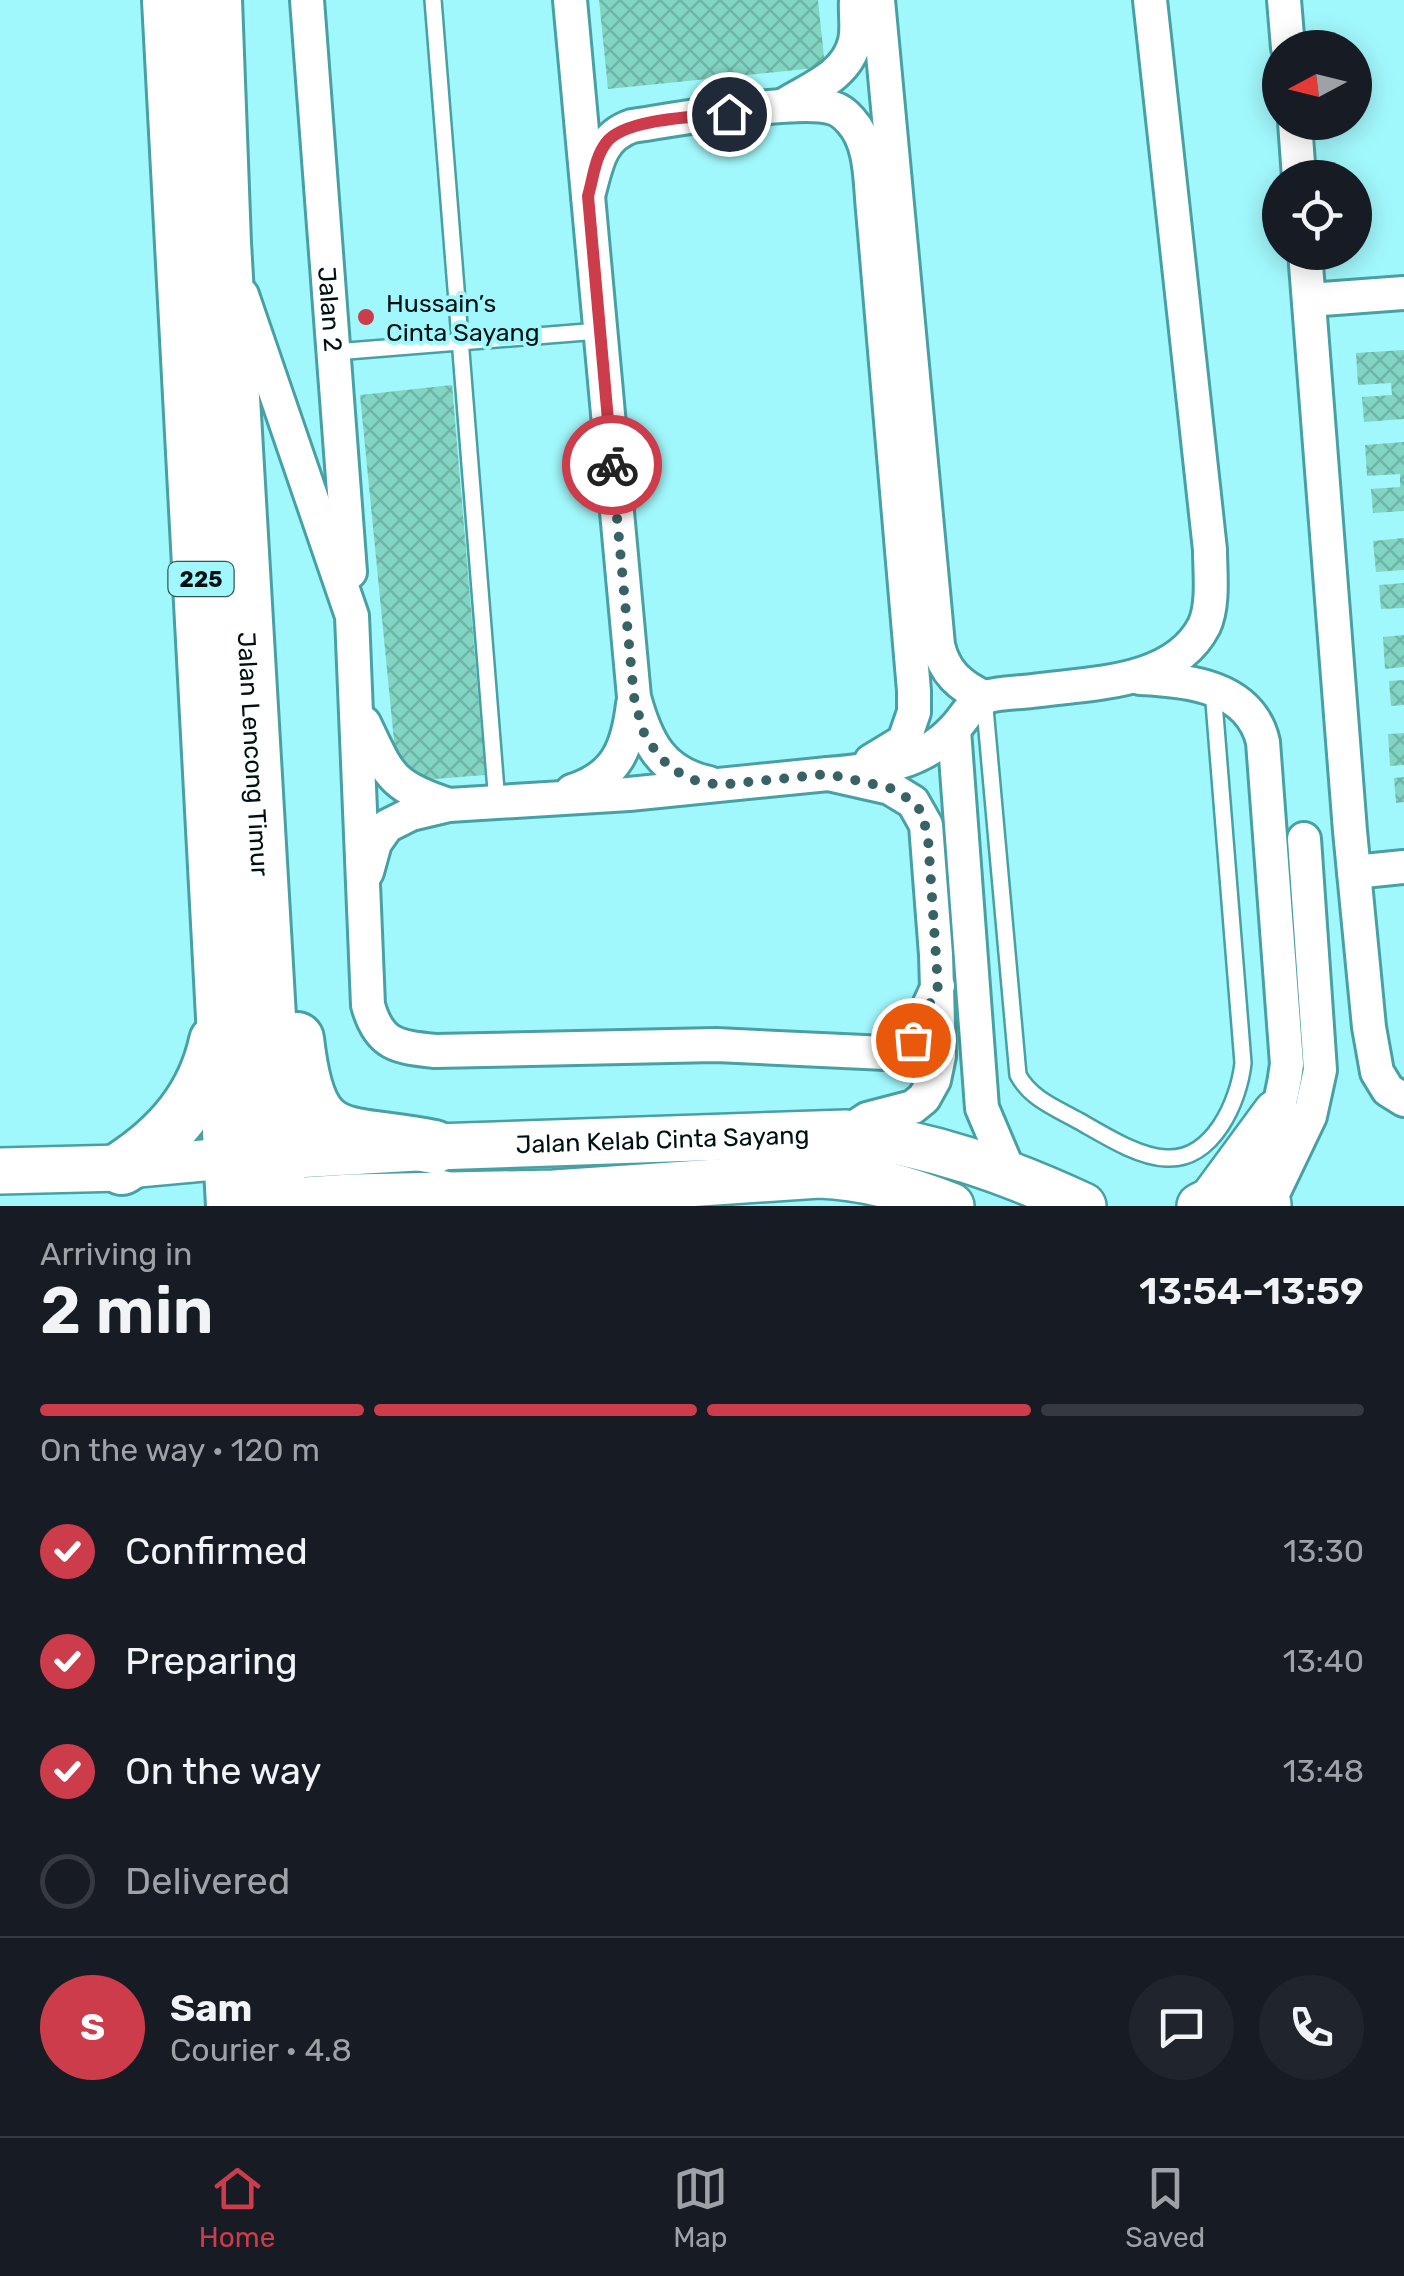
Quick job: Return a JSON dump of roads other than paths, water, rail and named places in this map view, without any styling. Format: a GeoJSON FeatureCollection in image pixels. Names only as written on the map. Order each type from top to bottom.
{"type":"FeatureCollection","features":[{"type":"Feature","properties":{"kind":"highway","name":"Jalan Lencong Timur"},"geometry":{"type":"LineString","coordinates":[[169,0],[212,777],[221,1017],[250,1191]]}},
{"type":"Feature","properties":{"kind":"highway","name":"Jalan Lencong Timur"},"geometry":{"type":"LineString","coordinates":[[215,0],[224,244],[265,960],[250,1191]]}},
{"type":"Feature","properties":{"kind":"highway"},"geometry":{"type":"LineString","coordinates":[[265,960],[294,1016],[302,1082],[317,1117],[430,1183]]}},
{"type":"Feature","properties":{"kind":"highway"},"geometry":{"type":"LineString","coordinates":[[122,1168],[148,1151],[190,1106],[205,1078],[221,1017]]}},
{"type":"Feature","properties":{"kind":"main road"},"geometry":{"type":"LineString","coordinates":[[1200,1206],[1222,1189],[1276,1113]]}},
{"type":"Feature","properties":{"kind":"main road","name":"Jalan Kelab Cinta Sayang"},"geometry":{"type":"LineString","coordinates":[[250,1191],[430,1183],[846,1132],[950,1152],[1083,1206]]}},
{"type":"Feature","properties":{"kind":"main road"},"geometry":{"type":"LineString","coordinates":[[0,1171],[122,1168]]}},
{"type":"Feature","properties":{"kind":"main road","name":"Jalan Kelab Cinta Sayang"},"geometry":{"type":"LineString","coordinates":[[430,1183],[554,1193],[819,1174],[896,1186],[951,1206]]}},
{"type":"Feature","properties":{"kind":"street","name":"Jalan 2"},"geometry":{"type":"LineString","coordinates":[[308,0],[358,712],[362,906]]}},
{"type":"Feature","properties":{"kind":"street"},"geometry":{"type":"LineString","coordinates":[[570,0],[634,697],[643,731],[660,758],[680,774],[719,785]]}},
{"type":"Feature","properties":{"kind":"street"},"geometry":{"type":"LineString","coordinates":[[780,107],[828,79],[848,61],[856,38],[856,0]]}},
{"type":"Feature","properties":{"kind":"street"},"geometry":{"type":"LineString","coordinates":[[878,0],[938,646],[949,673],[984,697],[1125,678],[1184,680],[1213,688],[1244,708],[1260,729],[1267,767],[1306,896],[1320,1070],[1310,1116],[1260,1206]]}},
{"type":"Feature","properties":{"kind":"street"},"geometry":{"type":"LineString","coordinates":[[1125,678],[1159,667],[1196,638],[1206,624],[1210,578],[1150,0]]}},
{"type":"Feature","properties":{"kind":"street"},"geometry":{"type":"LineString","coordinates":[[1284,0],[1286,30]]}},
{"type":"Feature","properties":{"kind":"street"},"geometry":{"type":"LineString","coordinates":[[588,196],[598,157],[605,144],[621,130],[780,107],[834,108],[854,124],[866,151],[913,664],[914,712],[904,741],[895,749],[864,764],[828,774]]}},
{"type":"Feature","properties":{"kind":"street"},"geometry":{"type":"LineString","coordinates":[[224,244],[352,616]]}},
{"type":"Feature","properties":{"kind":"street"},"geometry":{"type":"LineString","coordinates":[[1308,270],[1354,880],[1377,1072],[1388,1090],[1404,1100]]}},
{"type":"Feature","properties":{"kind":"street"},"geometry":{"type":"LineString","coordinates":[[1310,300],[1404,293]]}},
{"type":"Feature","properties":{"kind":"street"},"geometry":{"type":"LineString","coordinates":[[549,799],[587,787],[613,768],[628,740],[634,697]]}},
{"type":"Feature","properties":{"kind":"street"},"geometry":{"type":"LineString","coordinates":[[938,986],[913,1040],[886,1053],[716,1045],[464,1052],[410,1048],[394,1045],[373,1022],[368,1005],[362,906],[370,860],[380,835],[396,820],[449,804],[719,785],[903,762],[937,745],[984,697]]}},
{"type":"Feature","properties":{"kind":"street"},"geometry":{"type":"LineString","coordinates":[[358,712],[386,770],[396,781],[408,790],[449,804]]}},
{"type":"Feature","properties":{"kind":"street"},"geometry":{"type":"LineString","coordinates":[[954,730],[982,1108],[1010,1174]]}},
{"type":"Feature","properties":{"kind":"street"},"geometry":{"type":"LineString","coordinates":[[828,774],[890,788],[914,802],[922,813],[928,838],[938,986],[939,1056],[934,1080],[924,1098],[913,1107],[868,1119],[846,1132]]}},
{"type":"Feature","properties":{"kind":"street"},"geometry":{"type":"LineString","coordinates":[[1288,841],[1350,831]]}},
{"type":"Feature","properties":{"kind":"street"},"geometry":{"type":"LineString","coordinates":[[1260,1206],[1266,1146],[1287,1064],[1288,841]]}},
{"type":"Feature","properties":{"kind":"street"},"geometry":{"type":"LineString","coordinates":[[1306,896],[1404,867]]}},
{"type":"Feature","properties":{"kind":"street"},"geometry":{"type":"LineString","coordinates":[[122,1168],[250,1191]]}},
{"type":"Feature","properties":{"kind":"lane"},"geometry":{"type":"LineString","coordinates":[[434,0],[497,802]]}},
{"type":"Feature","properties":{"kind":"lane"},"geometry":{"type":"LineString","coordinates":[[335,352],[600,331]]}},
{"type":"Feature","properties":{"kind":"lane"},"geometry":{"type":"LineString","coordinates":[[984,697],[1018,1075],[1033,1096],[1102,1134],[1146,1153],[1172,1158],[1196,1149],[1220,1128],[1239,1090],[1243,1063],[1213,688]]}},
{"type":"Feature","properties":{"kind":"place","name":"Hussain’s Cinta Sayang"},"geometry":{"type":"Point","coordinates":[366,317]}}]}
